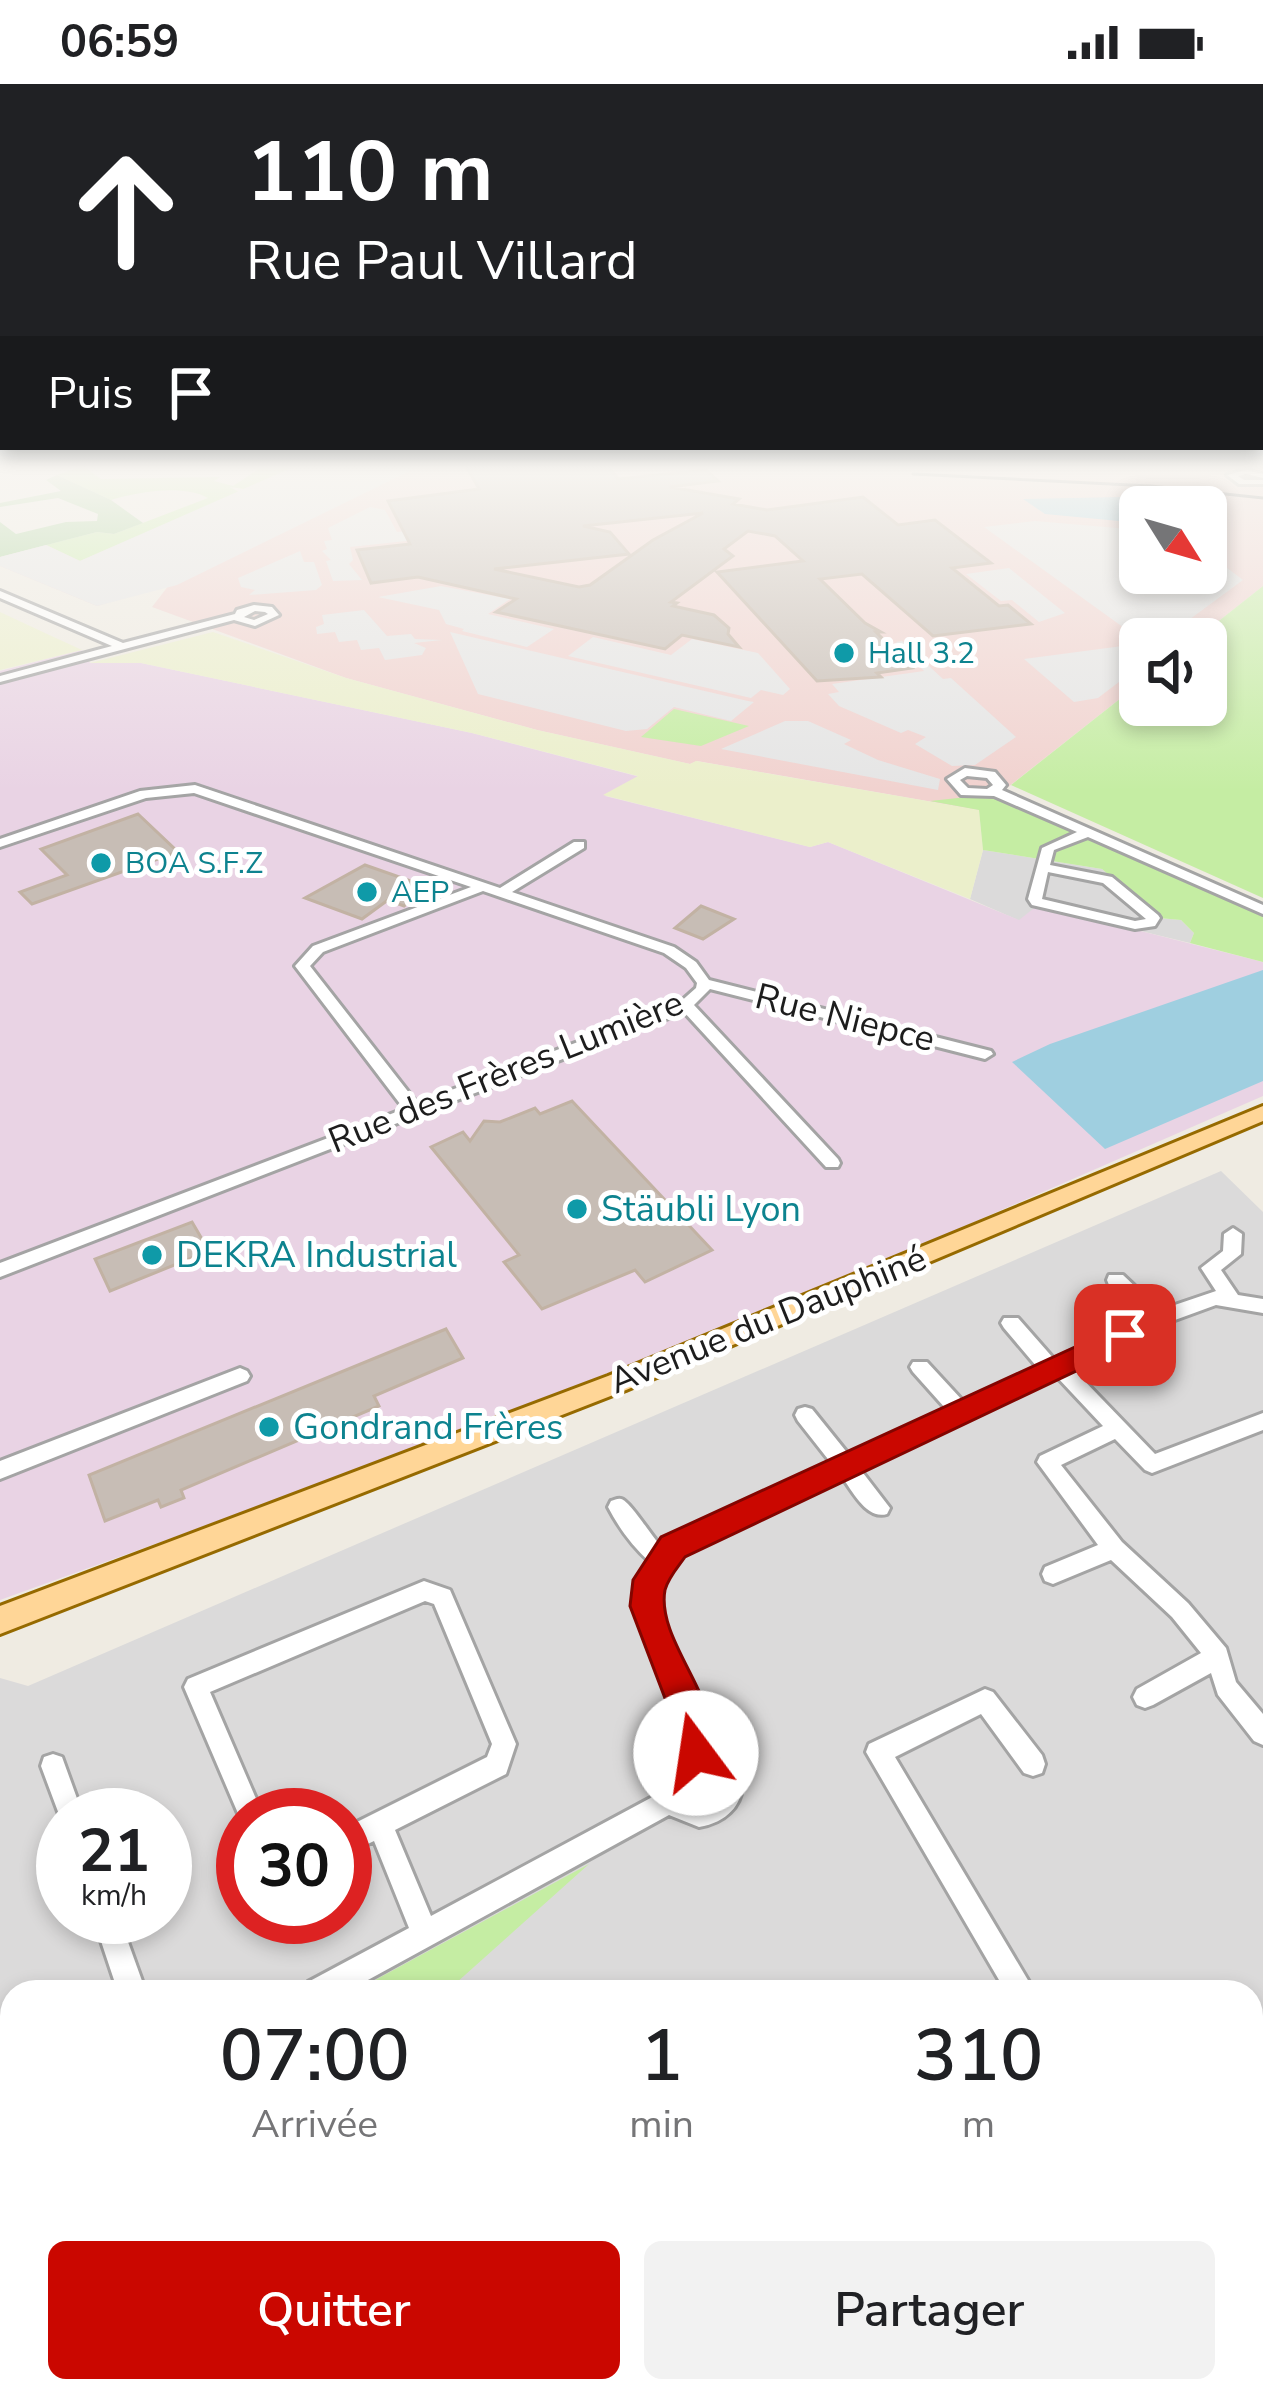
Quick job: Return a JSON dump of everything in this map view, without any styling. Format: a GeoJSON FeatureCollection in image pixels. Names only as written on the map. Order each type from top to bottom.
{"type":"FeatureCollection","features":[{"type":"Feature","properties":{"kind":"main road","name":"Avenue du Dauphiné"},"geometry":{"type":"LineString","coordinates":[[0,1620],[617,1383],[1263,1113]]}},
{"type":"Feature","properties":{"kind":"street"},"geometry":{"type":"LineString","coordinates":[[0,594],[130,646]]}},
{"type":"Feature","properties":{"kind":"street"},"geometry":{"type":"LineString","coordinates":[[0,679],[242,619]]}},
{"type":"Feature","properties":{"kind":"street","name":"Rue des Frères Lumière"},"geometry":{"type":"LineString","coordinates":[[0,843],[144,794],[195,789],[669,950],[692,965],[704,983],[686,1005],[0,1270]]}},
{"type":"Feature","properties":{"kind":"street"},"geometry":{"type":"LineString","coordinates":[[994,791],[1263,910]]}},
{"type":"Feature","properties":{"kind":"street"},"geometry":{"type":"LineString","coordinates":[[1042,867],[1107,880],[1153,918],[1144,926],[1037,902],[1042,867],[1054,843],[1090,832]]}},
{"type":"Feature","properties":{"kind":"street"},"geometry":{"type":"LineString","coordinates":[[501,893],[579,845]]}},
{"type":"Feature","properties":{"kind":"street"},"geometry":{"type":"LineString","coordinates":[[414,1111],[302,966],[318,949],[483,887]]}},
{"type":"Feature","properties":{"kind":"street","name":"Rue Niepce"},"geometry":{"type":"LineString","coordinates":[[704,983],[985,1054]]}},
{"type":"Feature","properties":{"kind":"street"},"geometry":{"type":"LineString","coordinates":[[686,1005],[832,1163]]}},
{"type":"Feature","properties":{"kind":"street"},"geometry":{"type":"LineString","coordinates":[[1231,1299],[1210,1268],[1232,1254],[1233,1234]]}},
{"type":"Feature","properties":{"kind":"street"},"geometry":{"type":"LineString","coordinates":[[1116,1280],[1157,1319]]}},
{"type":"Feature","properties":{"kind":"street"},"geometry":{"type":"LineString","coordinates":[[696,1753],[692,1722],[647,1606],[650,1580],[673,1547],[1157,1319],[1215,1298],[1263,1306]]}},
{"type":"Feature","properties":{"kind":"street"},"geometry":{"type":"LineString","coordinates":[[1011,1323],[1152,1464],[1263,1421]]}},
{"type":"Feature","properties":{"kind":"street"},"geometry":{"type":"LineString","coordinates":[[920,1366],[962,1413]]}},
{"type":"Feature","properties":{"kind":"street"},"geometry":{"type":"LineString","coordinates":[[0,1470],[240,1376]]}},
{"type":"Feature","properties":{"kind":"street"},"geometry":{"type":"LineString","coordinates":[[805,1415],[879,1508]]}},
{"type":"Feature","properties":{"kind":"street"},"geometry":{"type":"LineString","coordinates":[[1118,1428],[1047,1462],[1114,1549],[1180,1610],[1218,1656],[1226,1687],[1263,1733]]}},
{"type":"Feature","properties":{"kind":"street"},"geometry":{"type":"LineString","coordinates":[[619,1507],[641,1541],[661,1559]]}},
{"type":"Feature","properties":{"kind":"street"},"geometry":{"type":"LineString","coordinates":[[1053,1574],[1114,1549]]}},
{"type":"Feature","properties":{"kind":"street"},"geometry":{"type":"LineString","coordinates":[[239,1788],[196,1687],[424,1591],[442,1598],[504,1744],[496,1765],[372,1829]]}},
{"type":"Feature","properties":{"kind":"street"},"geometry":{"type":"LineString","coordinates":[[1145,1697],[1218,1656]]}},
{"type":"Feature","properties":{"kind":"street"},"geometry":{"type":"LineString","coordinates":[[1014,1980],[878,1752],[985,1700],[1034,1764]]}},
{"type":"Feature","properties":{"kind":"street"},"geometry":{"type":"LineString","coordinates":[[696,1753],[716,1756],[726,1766],[729,1793],[722,1805],[696,1814],[673,1799],[670,1772],[677,1760],[696,1753]]}},
{"type":"Feature","properties":{"kind":"street"},"geometry":{"type":"LineString","coordinates":[[53,1766],[61,1788]]}},
{"type":"Feature","properties":{"kind":"street"},"geometry":{"type":"LineString","coordinates":[[341,1980],[673,1799]]}},
{"type":"Feature","properties":{"kind":"street"},"geometry":{"type":"LineString","coordinates":[[380,1825],[425,1935]]}},
{"type":"Feature","properties":{"kind":"street"},"geometry":{"type":"LineString","coordinates":[[115,1944],[128,1980]]}},
{"type":"Feature","properties":{"kind":"shaded area"},"geometry":{"type":"Polygon","coordinates":[[[20,574],[1119,574],[1119,594],[1227,594],[1227,574],[1263,574],[1263,586],[1223,618],[1119,618],[1119,700],[979,810],[697,761],[690,764],[537,730],[346,678],[152,607],[169,585],[97,606],[20,574]]]}},
{"type":"Feature","properties":{"kind":"shaded area"},"geometry":{"type":"Polygon","coordinates":[[[20,574],[199,574],[177,585],[97,606],[20,574]]]}},
{"type":"Feature","properties":{"kind":"shaded area"},"geometry":{"type":"Polygon","coordinates":[[[318,574],[322,585],[316,590],[249,595],[255,590],[241,587],[238,578],[318,574]]]}},
{"type":"Feature","properties":{"kind":"shaded area"},"geometry":{"type":"Polygon","coordinates":[[[331,574],[357,574],[362,580],[333,581],[331,574]]]}},
{"type":"Feature","properties":{"kind":"shaded area"},"geometry":{"type":"Polygon","coordinates":[[[966,574],[1017,574],[1065,613],[1039,622],[1012,600],[1001,601],[966,574]]]}},
{"type":"Feature","properties":{"kind":"shaded area"},"geometry":{"type":"Polygon","coordinates":[[[1049,574],[1119,574],[1119,594],[1224,594],[1191,618],[1119,618],[1119,624],[1049,574]]]}},
{"type":"Feature","properties":{"kind":"shaded area"},"geometry":{"type":"Polygon","coordinates":[[[1227,574],[1243,580],[1227,592],[1227,574]]]}},
{"type":"Feature","properties":{"kind":"shaded area"},"geometry":{"type":"Polygon","coordinates":[[[441,586],[510,599],[488,614],[554,629],[527,647],[462,631],[446,624],[439,610],[378,597],[441,586]]]}},
{"type":"Feature","properties":{"kind":"shaded area"},"geometry":{"type":"Polygon","coordinates":[[[364,610],[387,636],[411,634],[415,639],[442,640],[414,643],[426,648],[422,655],[385,660],[379,648],[361,650],[357,640],[339,642],[335,632],[317,634],[316,627],[324,624],[322,615],[364,610]]]}},
{"type":"Feature","properties":{"kind":"shaded area"},"geometry":{"type":"Polygon","coordinates":[[[450,632],[754,702],[731,721],[674,707],[647,729],[626,731],[478,694],[450,632]]]}},
{"type":"Feature","properties":{"kind":"shaded area"},"geometry":{"type":"Polygon","coordinates":[[[593,637],[671,655],[692,639],[758,653],[790,689],[783,695],[761,690],[751,698],[568,656],[593,637]]]}},
{"type":"Feature","properties":{"kind":"shaded area"},"geometry":{"type":"Polygon","coordinates":[[[902,641],[1016,737],[975,765],[952,766],[915,744],[926,737],[908,730],[901,733],[839,706],[828,694],[839,692],[832,684],[924,671],[896,642],[902,641]]]}},
{"type":"Feature","properties":{"kind":"shaded area"},"geometry":{"type":"Polygon","coordinates":[[[1119,646],[1119,682],[1098,698],[1074,702],[1024,659],[1119,646]]]}},
{"type":"Feature","properties":{"kind":"shaded area"},"geometry":{"type":"Polygon","coordinates":[[[82,650],[90,663],[141,663],[472,733],[640,777],[605,796],[810,847],[828,842],[1019,920],[1038,905],[1263,962],[1263,1096],[765,1313],[310,1488],[0,1600],[0,671],[82,650]]]}},
{"type":"Feature","properties":{"kind":"shaded area"},"geometry":{"type":"Polygon","coordinates":[[[785,721],[808,721],[851,740],[844,744],[878,760],[940,779],[938,790],[721,749],[785,721]]]}},
{"type":"Feature","properties":{"kind":"shaded area"},"geometry":{"type":"Polygon","coordinates":[[[983,850],[1102,869],[1159,918],[1181,920],[1194,933],[1190,943],[1038,906],[1020,921],[970,899],[983,850]]]}},
{"type":"Feature","properties":{"kind":"shaded area"},"geometry":{"type":"Polygon","coordinates":[[[1221,1171],[1263,1212],[1263,1980],[0,1980],[0,1678],[28,1686],[1221,1171]]]}},
{"type":"Feature","properties":{"kind":"green space"},"geometry":{"type":"Polygon","coordinates":[[[1263,586],[1263,898],[1011,785],[1119,700],[1119,726],[1227,726],[1227,618],[1223,618],[1263,586]]]}},
{"type":"Feature","properties":{"kind":"green space"},"geometry":{"type":"Polygon","coordinates":[[[0,612],[45,633],[82,650],[0,670],[0,612]]]}},
{"type":"Feature","properties":{"kind":"green space"},"geometry":{"type":"Polygon","coordinates":[[[213,632],[346,678],[537,730],[690,764],[696,761],[979,810],[983,850],[970,899],[828,842],[810,847],[603,795],[638,776],[472,733],[141,663],[90,663],[213,632]]]}},
{"type":"Feature","properties":{"kind":"green space"},"geometry":{"type":"Polygon","coordinates":[[[674,709],[749,726],[701,746],[641,737],[674,709]]]}},
{"type":"Feature","properties":{"kind":"green space"},"geometry":{"type":"Polygon","coordinates":[[[1001,798],[1263,913],[1263,962],[1190,943],[1194,933],[1181,920],[1159,918],[1102,869],[983,850],[979,810],[930,801],[1001,798]]]}},
{"type":"Feature","properties":{"kind":"green space"},"geometry":{"type":"Polygon","coordinates":[[[589,1864],[459,1980],[375,1980],[589,1864]]]}},
{"type":"Feature","properties":{"kind":"water"},"geometry":{"type":"Polygon","coordinates":[[[1263,970],[1263,1081],[1105,1149],[1012,1062],[1050,1044],[1263,970]]]}},
{"type":"Feature","properties":{"kind":"building"},"geometry":{"type":"Polygon","coordinates":[[[367,574],[518,574],[579,587],[605,574],[709,574],[671,602],[714,615],[729,628],[728,634],[739,647],[682,635],[665,649],[496,612],[516,599],[418,577],[371,583],[367,574]]]}},
{"type":"Feature","properties":{"kind":"building"},"geometry":{"type":"Polygon","coordinates":[[[719,574],[861,574],[820,579],[865,623],[881,632],[876,632],[912,668],[877,673],[881,677],[817,681],[719,574]]]}},
{"type":"Feature","properties":{"kind":"building"},"geometry":{"type":"Polygon","coordinates":[[[862,574],[960,574],[1031,624],[933,636],[862,574]]]}},
{"type":"Feature","properties":{"kind":"building","name":"BOA S.F.Z"},"geometry":{"type":"Polygon","coordinates":[[[138,814],[178,852],[32,904],[20,892],[67,875],[41,849],[138,814]]]}},
{"type":"Feature","properties":{"kind":"building","name":"AEP"},"geometry":{"type":"Polygon","coordinates":[[[365,865],[428,887],[404,906],[388,900],[362,919],[305,898],[365,865]]]}},
{"type":"Feature","properties":{"kind":"building"},"geometry":{"type":"Polygon","coordinates":[[[701,906],[734,919],[703,939],[675,928],[701,906]]]}},
{"type":"Feature","properties":{"kind":"building","name":"Stäubli Lyon"},"geometry":{"type":"Polygon","coordinates":[[[572,1101],[712,1250],[645,1282],[635,1270],[542,1309],[504,1262],[519,1255],[431,1147],[463,1132],[470,1141],[484,1121],[500,1122],[535,1108],[540,1114],[572,1101]]]}},
{"type":"Feature","properties":{"kind":"building","name":"DEKRA Industrial"},"geometry":{"type":"Polygon","coordinates":[[[192,1222],[209,1251],[110,1291],[95,1259],[192,1222]]]}},
{"type":"Feature","properties":{"kind":"building","name":"Gondrand Frères"},"geometry":{"type":"Polygon","coordinates":[[[446,1329],[463,1358],[374,1396],[379,1406],[181,1490],[184,1498],[161,1507],[158,1500],[105,1521],[89,1475],[446,1329]]]}},
{"type":"Feature","properties":{"kind":"place","name":"Hall 3.2"},"geometry":{"type":"Point","coordinates":[844,653]}},
{"type":"Feature","properties":{"kind":"place","name":"BOA S.F.Z"},"geometry":{"type":"Point","coordinates":[101,863]}},
{"type":"Feature","properties":{"kind":"place","name":"AEP"},"geometry":{"type":"Point","coordinates":[367,892]}},
{"type":"Feature","properties":{"kind":"place","name":"Stäubli Lyon"},"geometry":{"type":"Point","coordinates":[577,1209]}},
{"type":"Feature","properties":{"kind":"place","name":"DEKRA Industrial"},"geometry":{"type":"Point","coordinates":[152,1255]}},
{"type":"Feature","properties":{"kind":"place","name":"Gondrand Frères"},"geometry":{"type":"Point","coordinates":[269,1427]}},
{"type":"Feature","properties":{"kind":"route"},"geometry":{"type":"LineString","coordinates":[[696,1753],[692,1722],[647,1606],[650,1580],[673,1547],[1125,1335]]}}]}
